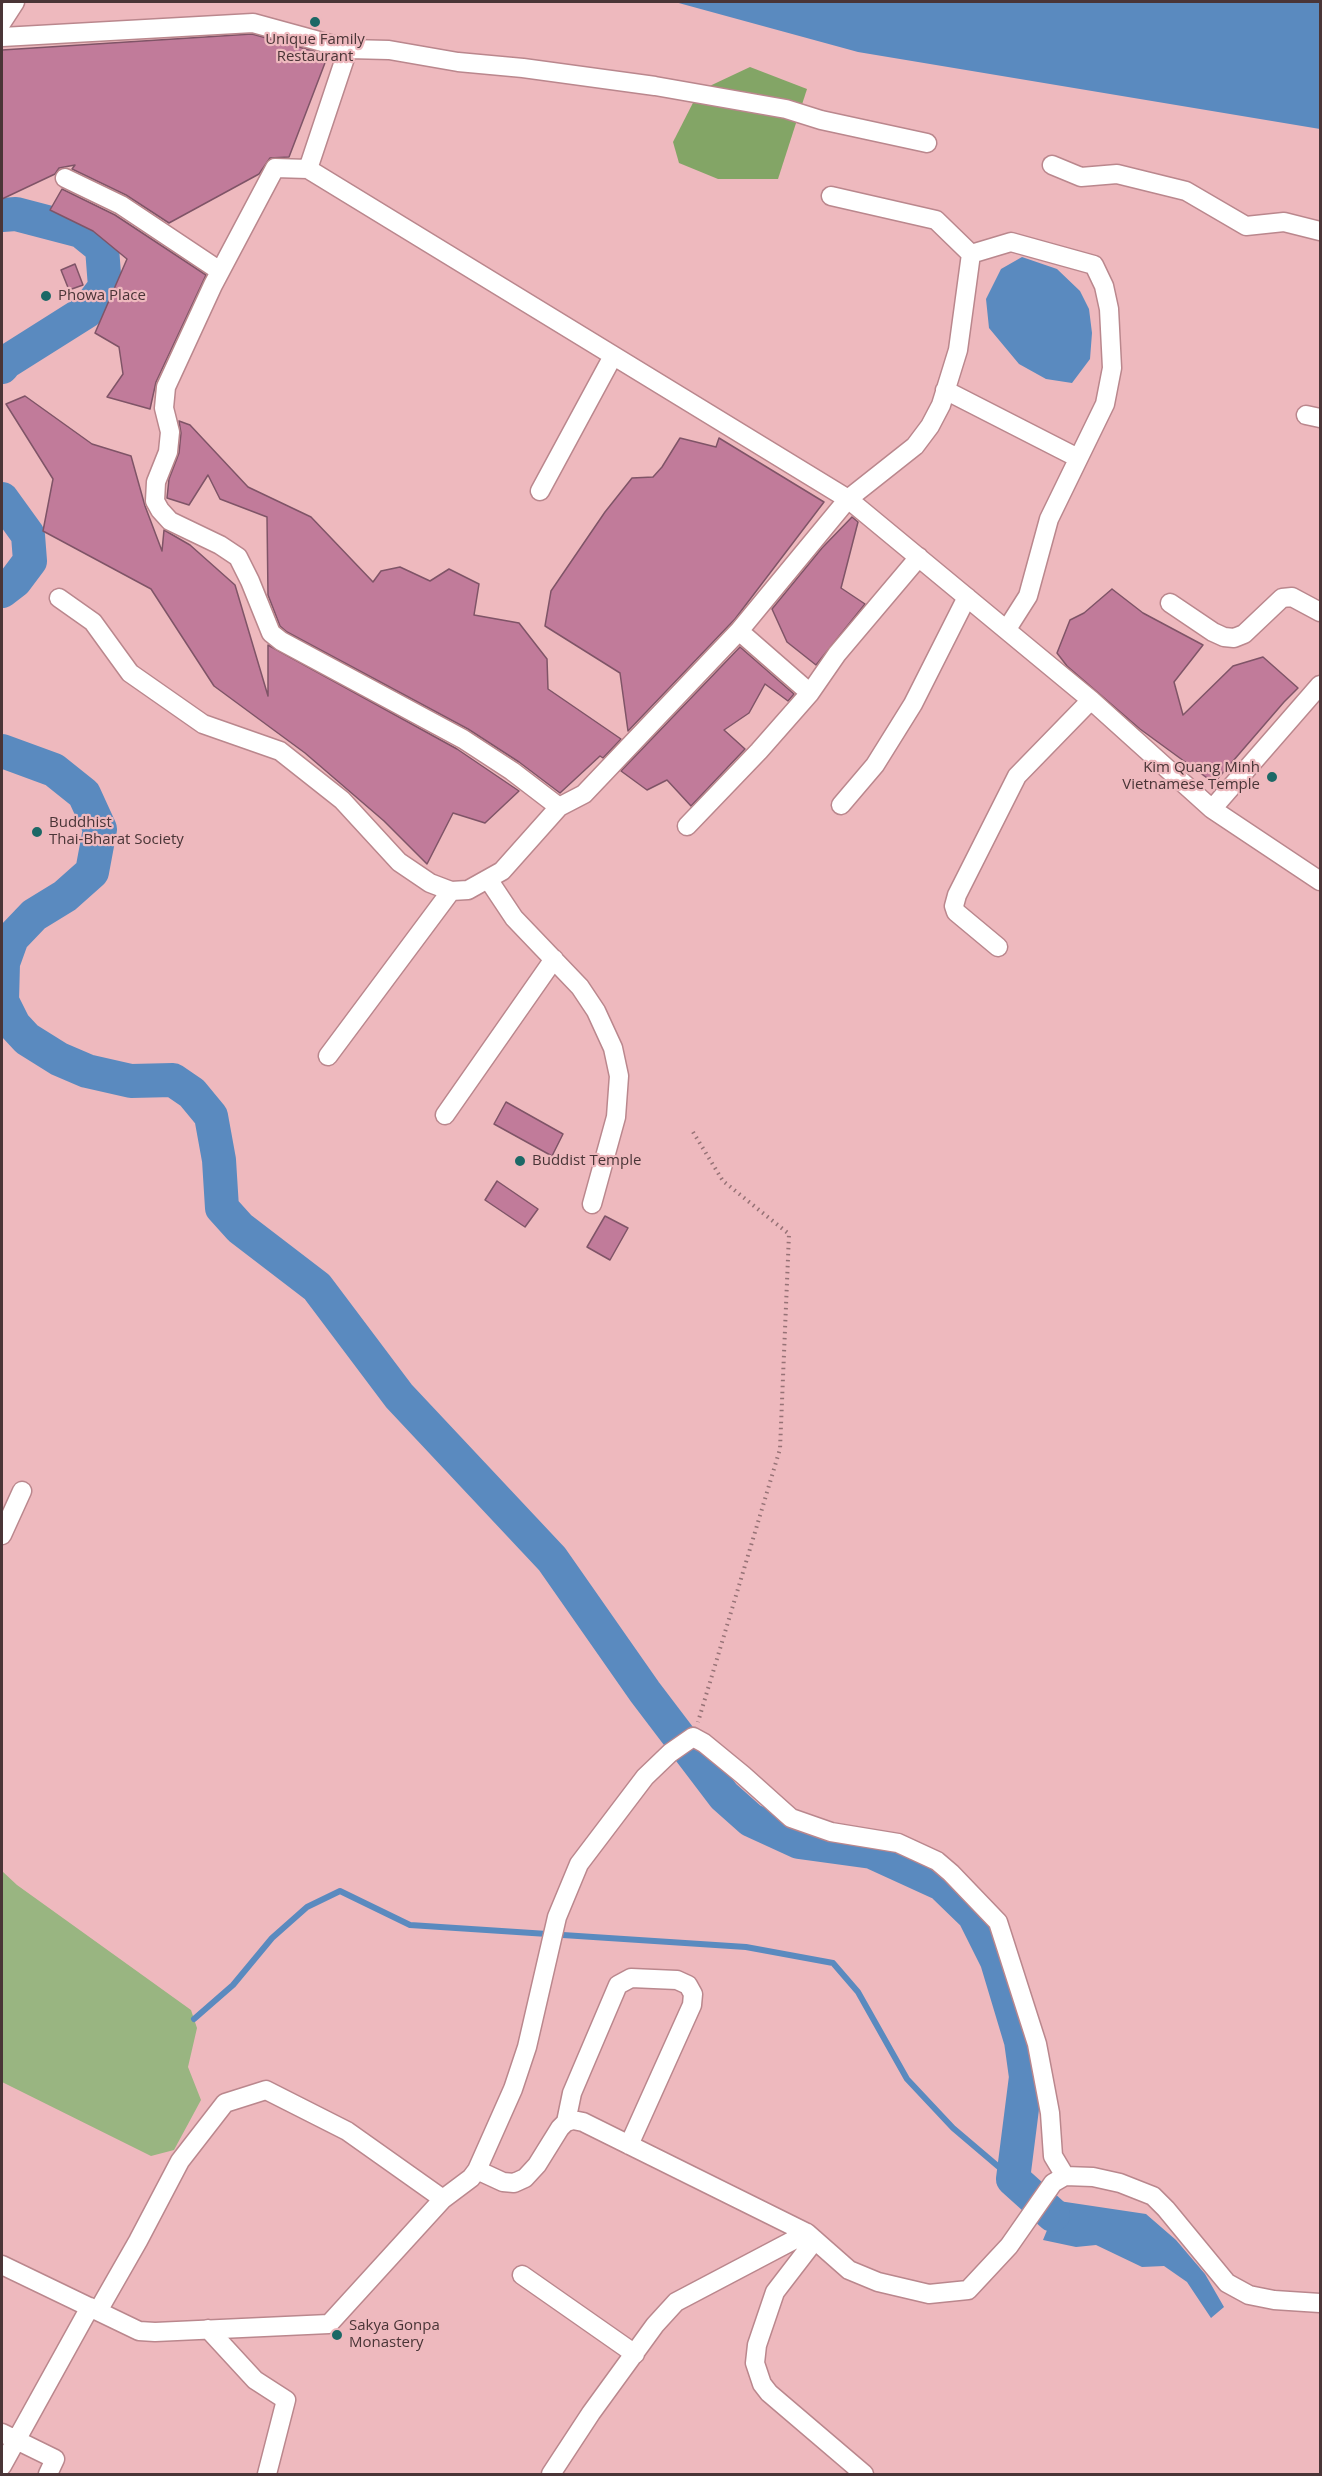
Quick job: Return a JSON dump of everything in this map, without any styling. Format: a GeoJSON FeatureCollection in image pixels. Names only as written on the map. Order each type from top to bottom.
{"type":"FeatureCollection","features":[{"type":"Feature","properties":{"kind":"street"},"geometry":{"type":"LineString","coordinates":[[2,22],[15,2]]}},
{"type":"Feature","properties":{"kind":"street"},"geometry":{"type":"LineString","coordinates":[[2,37],[253,23],[348,49],[389,50],[458,62],[523,68],[655,86],[786,109],[821,120],[927,143]]}},
{"type":"Feature","properties":{"kind":"street"},"geometry":{"type":"LineString","coordinates":[[308,169],[348,49]]}},
{"type":"Feature","properties":{"kind":"street"},"geometry":{"type":"LineString","coordinates":[[1052,165],[1081,177],[1118,174],[1186,191],[1246,226],[1284,222],[1320,231]]}},
{"type":"Feature","properties":{"kind":"street"},"geometry":{"type":"LineString","coordinates":[[559,807],[513,771],[463,739],[281,641],[271,633],[238,557],[220,545],[170,521],[155,501],[156,482],[168,453],[170,432],[164,408],[166,387],[220,271],[275,168],[308,169],[848,500],[1091,700],[1212,809],[1320,881]]}},
{"type":"Feature","properties":{"kind":"street"},"geometry":{"type":"LineString","coordinates":[[65,178],[121,206],[220,271]]}},
{"type":"Feature","properties":{"kind":"street"},"geometry":{"type":"LineString","coordinates":[[831,196],[936,220],[971,254]]}},
{"type":"Feature","properties":{"kind":"street"},"geometry":{"type":"LineString","coordinates":[[971,254],[1011,242],[1094,265],[1104,286],[1109,309],[1112,368],[1105,404],[1048,519],[1028,596],[1006,629]]}},
{"type":"Feature","properties":{"kind":"street"},"geometry":{"type":"LineString","coordinates":[[59,598],[93,622],[130,673],[203,724],[280,751],[342,800],[399,862],[430,883],[451,891],[468,890],[502,871],[559,807],[584,794],[739,631],[848,500],[915,446],[930,426],[958,350],[971,254]]}},
{"type":"Feature","properties":{"kind":"street"},"geometry":{"type":"LineString","coordinates":[[540,491],[613,356]]}},
{"type":"Feature","properties":{"kind":"street"},"geometry":{"type":"LineString","coordinates":[[945,390],[1078,458]]}},
{"type":"Feature","properties":{"kind":"street"},"geometry":{"type":"LineString","coordinates":[[687,826],[759,751],[810,693],[844,645],[919,557]]}},
{"type":"Feature","properties":{"kind":"street"},"geometry":{"type":"LineString","coordinates":[[842,805],[875,765],[913,704],[967,597]]}},
{"type":"Feature","properties":{"kind":"street"},"geometry":{"type":"LineString","coordinates":[[1170,603],[1214,632],[1224,637],[1234,638],[1244,634],[1282,598],[1292,597],[1320,612]]}},
{"type":"Feature","properties":{"kind":"street"},"geometry":{"type":"LineString","coordinates":[[739,631],[810,693]]}},
{"type":"Feature","properties":{"kind":"street"},"geometry":{"type":"LineString","coordinates":[[1212,809],[1320,685]]}},
{"type":"Feature","properties":{"kind":"street"},"geometry":{"type":"LineString","coordinates":[[998,947],[956,912],[954,906],[957,895],[1017,776],[1091,700]]}},
{"type":"Feature","properties":{"kind":"street"},"geometry":{"type":"LineString","coordinates":[[488,879],[514,918],[580,987],[596,1011],[613,1048],[619,1076],[616,1117],[592,1204]]}},
{"type":"Feature","properties":{"kind":"street"},"geometry":{"type":"LineString","coordinates":[[328,1056],[451,891]]}},
{"type":"Feature","properties":{"kind":"street"},"geometry":{"type":"LineString","coordinates":[[445,1115],[554,959]]}},
{"type":"Feature","properties":{"kind":"street"},"geometry":{"type":"LineString","coordinates":[[2,1535],[22,1491]]}},
{"type":"Feature","properties":{"kind":"street"},"geometry":{"type":"LineString","coordinates":[[2,2265],[139,2331],[329,2324],[443,2199],[471,2178],[477,2170],[513,2089],[550,1955],[557,1917],[574,1873],[584,1856],[645,1777],[670,1753],[693,1737],[712,1749],[791,1818],[831,1832],[898,1843],[937,1861],[957,1878],[998,1922],[1037,2044],[1050,2113],[1053,2156],[1065,2176]]}},
{"type":"Feature","properties":{"kind":"street"},"geometry":{"type":"LineString","coordinates":[[477,2170],[503,2182],[514,2183],[525,2178],[566,2122],[572,2093],[618,1985],[632,1978],[677,1980],[688,1985],[693,1994],[693,2005],[629,2145]]}},
{"type":"Feature","properties":{"kind":"street"},"geometry":{"type":"LineString","coordinates":[[2,2466],[9,2437],[138,2241],[180,2161],[225,2103],[266,2090],[347,2132],[443,2199]]}},
{"type":"Feature","properties":{"kind":"street"},"geometry":{"type":"LineString","coordinates":[[566,2122],[573,2120],[584,2122],[811,2236],[849,2270],[878,2282],[929,2294],[968,2290],[1009,2246],[1053,2183],[1065,2176],[1093,2177],[1120,2183],[1153,2196],[1227,2283],[1249,2295],[1274,2300],[1320,2303]]}},
{"type":"Feature","properties":{"kind":"street"},"geometry":{"type":"LineString","coordinates":[[551,2475],[591,2413],[676,2302],[811,2236]]}},
{"type":"Feature","properties":{"kind":"street"},"geometry":{"type":"LineString","coordinates":[[811,2236],[775,2292],[757,2345],[754,2363],[762,2384],[770,2393],[864,2475]]}},
{"type":"Feature","properties":{"kind":"street"},"geometry":{"type":"LineString","coordinates":[[522,2276],[635,2354]]}},
{"type":"Feature","properties":{"kind":"street"},"geometry":{"type":"LineString","coordinates":[[208,2329],[255,2380],[286,2400],[267,2475]]}},
{"type":"Feature","properties":{"kind":"street"},"geometry":{"type":"LineString","coordinates":[[9,2437],[55,2459],[48,2475]]}},
{"type":"Feature","properties":{"kind":"path"},"geometry":{"type":"LineString","coordinates":[[693,1132],[723,1181],[789,1234],[780,1449],[693,1737]]}},
{"type":"Feature","properties":{"kind":"green space"},"geometry":{"type":"Polygon","coordinates":[[[750,67],[807,89],[778,179],[718,179],[679,163],[673,142],[699,91],[750,67]]]}},
{"type":"Feature","properties":{"kind":"green space"},"geometry":{"type":"Polygon","coordinates":[[[2,1871],[17,1885],[191,2010],[197,2028],[188,2067],[201,2100],[174,2150],[151,2156],[2,2082],[2,1871]]]}},
{"type":"Feature","properties":{"kind":"water"},"geometry":{"type":"Polygon","coordinates":[[[675,2],[1320,2],[1320,129],[858,52],[675,2]]]}},
{"type":"Feature","properties":{"kind":"water"},"geometry":{"type":"Polygon","coordinates":[[[1022,257],[1057,269],[1080,291],[1089,309],[1092,333],[1090,359],[1072,383],[1046,379],[1019,364],[989,328],[986,299],[1001,269],[1022,257]]]}},
{"type":"Feature","properties":{"kind":"water"},"geometry":{"type":"Polygon","coordinates":[[[1059,2201],[1146,2214],[1176,2240],[1205,2274],[1224,2307],[1211,2318],[1187,2282],[1164,2266],[1142,2267],[1096,2245],[1076,2247],[1043,2240],[1059,2201]]]}},
{"type":"Feature","properties":{"kind":"building"},"geometry":{"type":"Polygon","coordinates":[[[252,34],[328,55],[289,157],[270,158],[259,174],[169,223],[126,195],[72,169],[75,165],[59,168],[55,174],[2,199],[2,50],[252,34]]]}},
{"type":"Feature","properties":{"kind":"building"},"geometry":{"type":"Polygon","coordinates":[[[62,189],[115,215],[206,275],[156,382],[150,409],[107,397],[123,374],[119,347],[95,333],[127,259],[93,231],[50,210],[62,189]]]}},
{"type":"Feature","properties":{"kind":"building"},"geometry":{"type":"Polygon","coordinates":[[[75,264],[83,285],[69,290],[61,270],[75,264]]]}},
{"type":"Feature","properties":{"kind":"building"},"geometry":{"type":"Polygon","coordinates":[[[25,396],[92,444],[131,456],[145,506],[162,551],[164,530],[190,545],[235,585],[268,696],[268,645],[457,749],[519,791],[485,823],[453,813],[427,864],[384,821],[305,753],[214,686],[151,589],[43,531],[53,479],[6,404],[25,396]]]}},
{"type":"Feature","properties":{"kind":"building"},"geometry":{"type":"Polygon","coordinates":[[[179,421],[190,425],[248,487],[311,517],[373,582],[381,571],[400,567],[430,581],[449,569],[479,584],[474,615],[519,623],[547,659],[548,689],[621,739],[603,758],[600,756],[560,793],[519,762],[468,729],[287,632],[280,626],[268,595],[267,517],[220,499],[208,475],[189,505],[167,498],[169,479],[179,453],[181,433],[179,421]]]}},
{"type":"Feature","properties":{"kind":"building"},"geometry":{"type":"Polygon","coordinates":[[[680,438],[716,447],[719,438],[824,502],[735,619],[628,731],[620,673],[545,626],[551,591],[605,512],[632,478],[653,477],[680,438]]]}},
{"type":"Feature","properties":{"kind":"building"},"geometry":{"type":"Polygon","coordinates":[[[852,517],[858,522],[841,588],[865,604],[816,665],[787,642],[772,609],[822,548],[852,517]]]}},
{"type":"Feature","properties":{"kind":"building"},"geometry":{"type":"Polygon","coordinates":[[[1112,589],[1143,613],[1203,645],[1174,682],[1183,715],[1233,666],[1263,657],[1298,688],[1214,783],[1140,729],[1067,666],[1057,653],[1070,620],[1084,613],[1112,589]]]}},
{"type":"Feature","properties":{"kind":"building"},"geometry":{"type":"Polygon","coordinates":[[[740,647],[794,694],[788,701],[765,684],[749,713],[724,730],[745,749],[691,806],[667,780],[647,790],[621,771],[740,647]]]}},
{"type":"Feature","properties":{"kind":"building"},"geometry":{"type":"Polygon","coordinates":[[[506,1102],[563,1134],[552,1156],[494,1124],[506,1102]]]}},
{"type":"Feature","properties":{"kind":"building"},"geometry":{"type":"Polygon","coordinates":[[[497,1181],[538,1209],[525,1227],[485,1200],[497,1181]]]}},
{"type":"Feature","properties":{"kind":"building"},"geometry":{"type":"Polygon","coordinates":[[[605,1216],[628,1228],[610,1260],[587,1247],[605,1216]]]}},
{"type":"Feature","properties":{"kind":"waterway"},"geometry":{"type":"LineString","coordinates":[[2,215],[16,214],[81,231],[102,248],[105,287],[87,311],[6,362],[2,367]]}},
{"type":"Feature","properties":{"kind":"waterway"},"geometry":{"type":"LineString","coordinates":[[2,499],[28,535],[30,561],[15,581],[2,591]]}},
{"type":"Feature","properties":{"kind":"waterway"},"geometry":{"type":"LineString","coordinates":[[2,751],[54,770],[84,794],[100,829],[92,872],[65,896],[34,915],[12,938],[3,963],[2,1001],[14,1025],[27,1039],[59,1059],[87,1071],[131,1081],[173,1080],[192,1093],[211,1116],[219,1160],[222,1208],[240,1228],[317,1287],[399,1396],[552,1559],[645,1692],[724,1796],[751,1820],[799,1842],[872,1852],[942,1884],[974,1915],[997,1961],[1021,2041],[1026,2077],[1013,2179],[1053,2215]]}},
{"type":"Feature","properties":{"kind":"waterway"},"geometry":{"type":"LineString","coordinates":[[194,2019],[233,1985],[272,1938],[307,1907],[340,1891],[410,1925],[746,1947],[833,1963],[858,1992],[907,2079],[953,2128],[1013,2179]]}},
{"type":"Feature","properties":{"kind":"place","name":"Unique Family Restaurant"},"geometry":{"type":"Point","coordinates":[315,22]}},
{"type":"Feature","properties":{"kind":"place","name":"Phowa Place"},"geometry":{"type":"Point","coordinates":[46,296]}},
{"type":"Feature","properties":{"kind":"place","name":"Kim Quang Minh Vietnamese Temple"},"geometry":{"type":"Point","coordinates":[1272,777]}},
{"type":"Feature","properties":{"kind":"place","name":"Buddhist Thai-Bharat Society"},"geometry":{"type":"Point","coordinates":[37,832]}},
{"type":"Feature","properties":{"kind":"place","name":"Buddist Temple"},"geometry":{"type":"Point","coordinates":[520,1161]}},
{"type":"Feature","properties":{"kind":"place","name":"Sakya Gonpa Monastery"},"geometry":{"type":"Point","coordinates":[337,2335]}}]}
